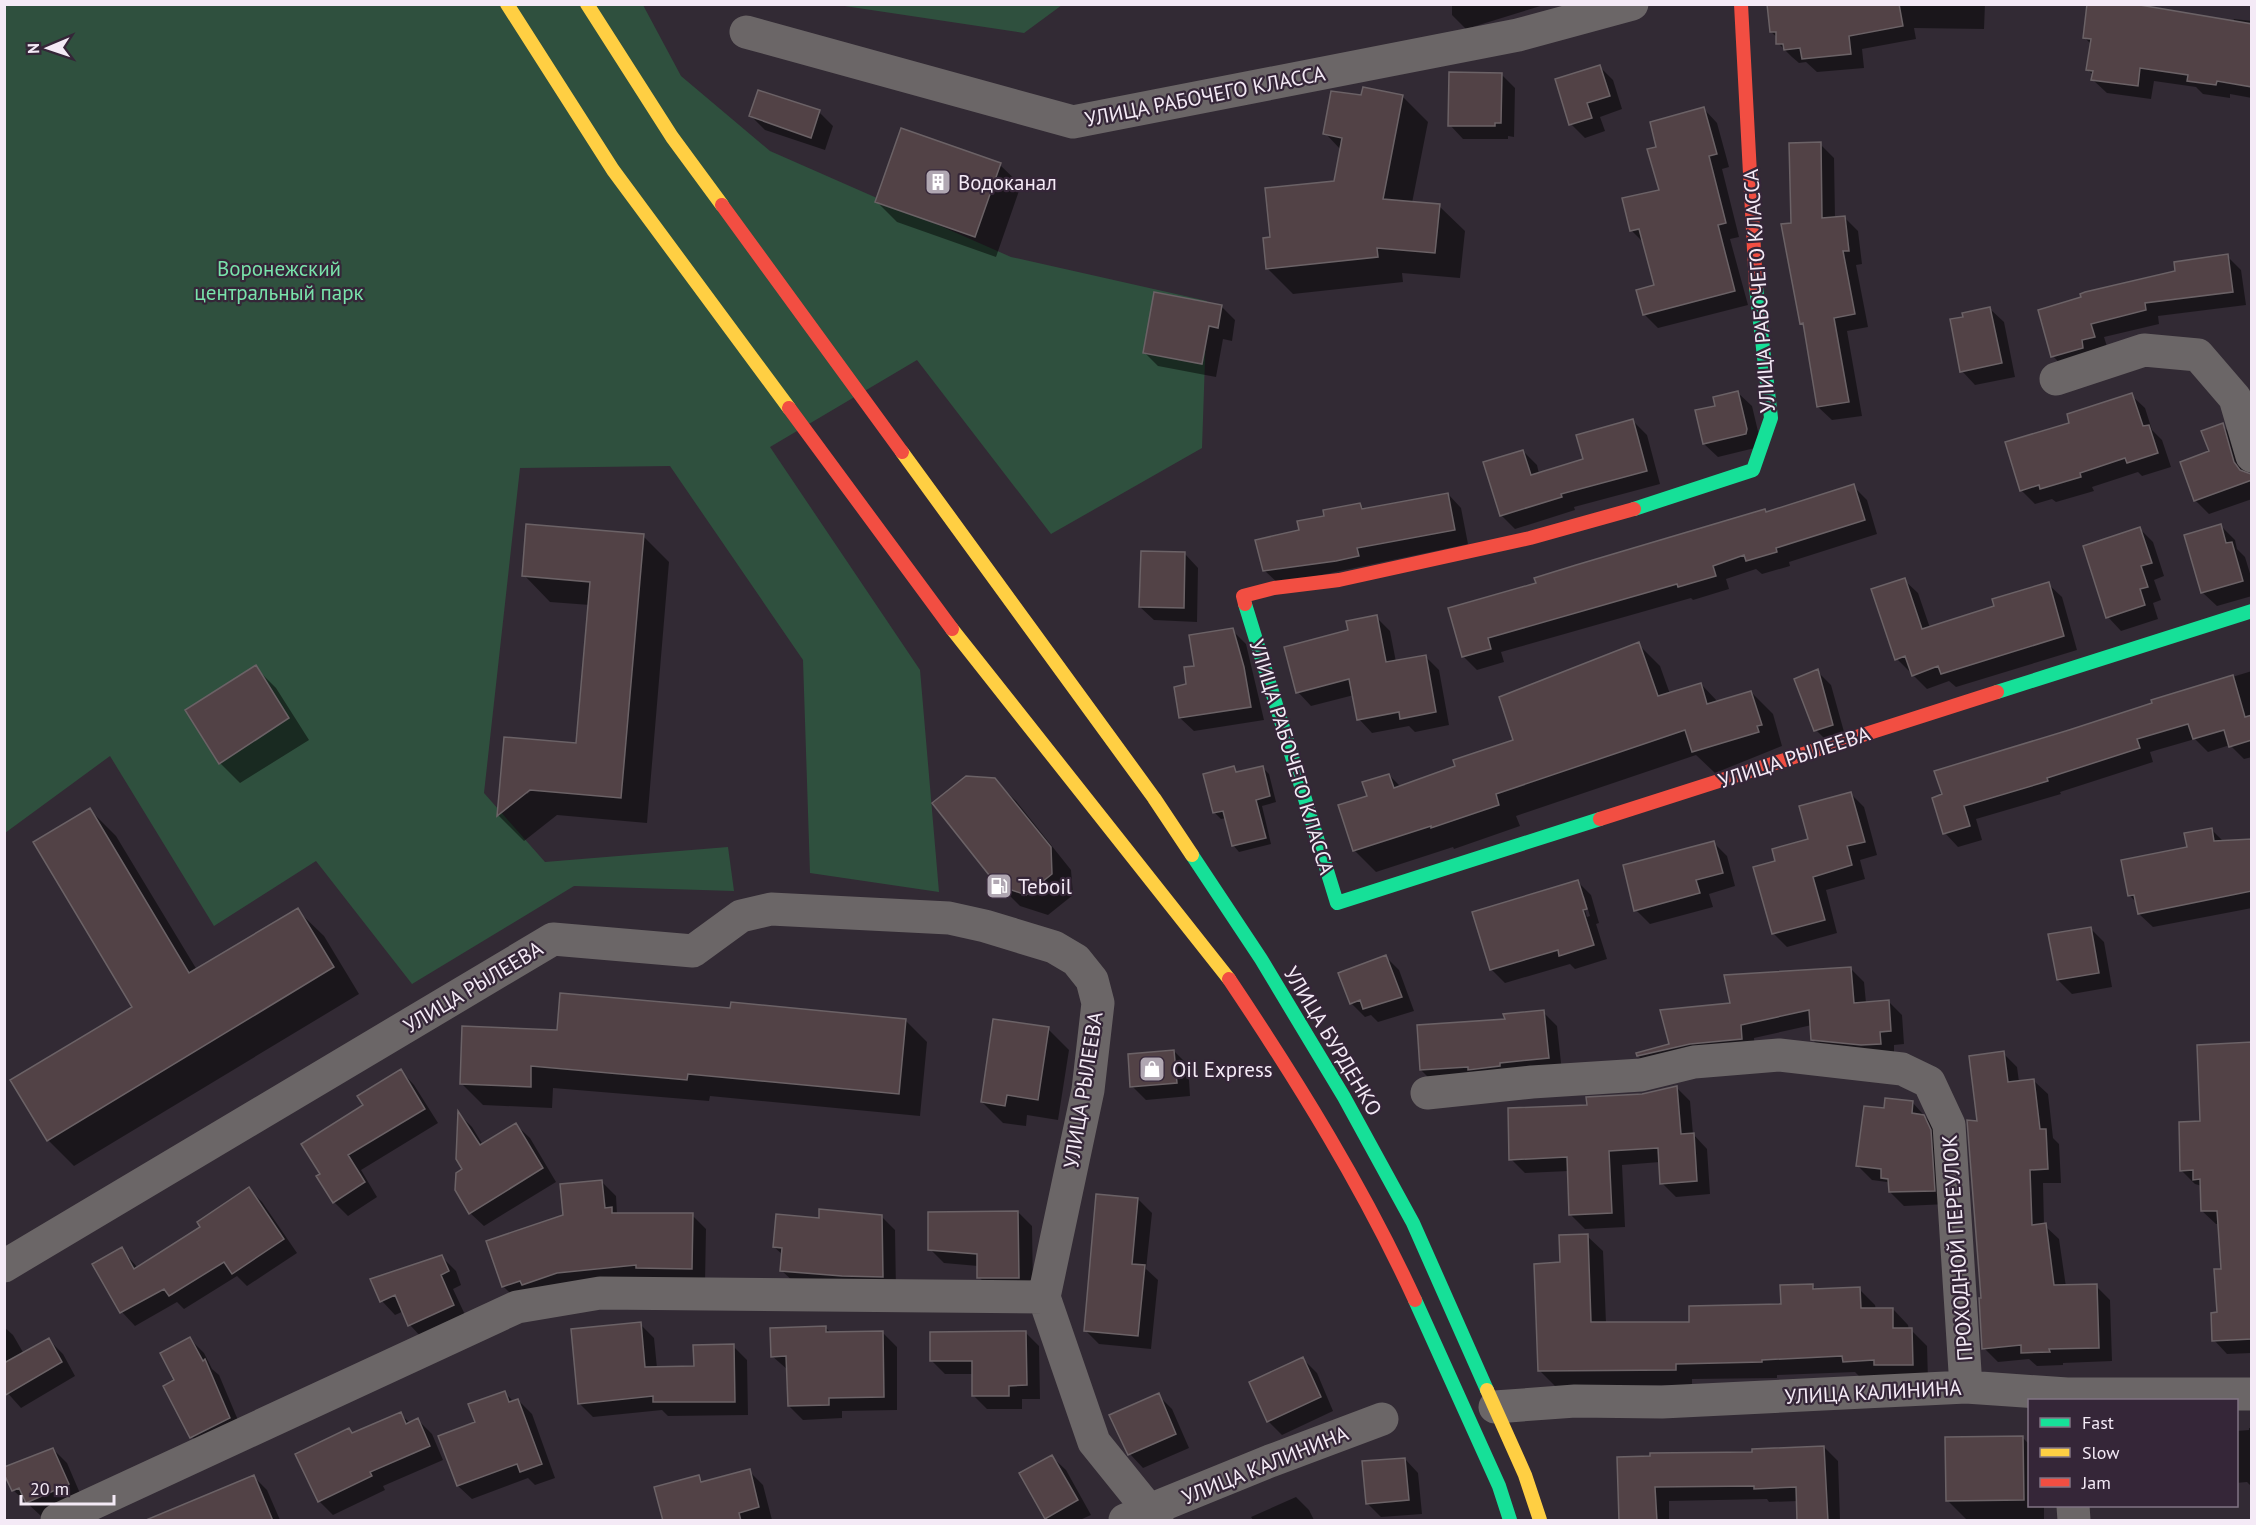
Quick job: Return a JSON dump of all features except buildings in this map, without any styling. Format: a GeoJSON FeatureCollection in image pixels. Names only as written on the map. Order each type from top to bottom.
{"type":"FeatureCollection","features":[{"type":"Feature","properties":{"kind":"main road"},"geometry":{"type":"LineString","coordinates":[[507,4],[613,170],[972,656],[1229,980],[1313,1107],[1387,1239],[1499,1486],[1510,1521]]}},
{"type":"Feature","properties":{"kind":"main road","name":"УЛИЦА БУРДЕНКО"},"geometry":{"type":"LineString","coordinates":[[587,4],[672,137],[1154,798],[1261,959],[1344,1097],[1413,1223],[1525,1475],[1540,1521]]}},
{"type":"Feature","properties":{"kind":"main road","name":"УЛИЦА РАБОЧЕГО КЛАССА"},"geometry":{"type":"LineString","coordinates":[[1337,903],[1243,596],[1275,588],[1339,580],[1530,538],[1652,504],[1753,470],[1771,418],[1754,270],[1741,4]]}},
{"type":"Feature","properties":{"kind":"main road","name":"УЛИЦА РЫЛЕЕВА"},"geometry":{"type":"LineString","coordinates":[[1337,903],[2252,611]]}},
{"type":"Feature","properties":{"kind":"street","name":"УЛИЦА РАБОЧЕГО КЛАССА"},"geometry":{"type":"LineString","coordinates":[[746,32],[1072,122],[1518,34],[1632,4]]}},
{"type":"Feature","properties":{"kind":"street"},"geometry":{"type":"LineString","coordinates":[[2056,379],[2144,350],[2198,355],[2235,398],[2252,456]]}},
{"type":"Feature","properties":{"kind":"street","name":"УЛИЦА РЫЛЕЕВА"},"geometry":{"type":"LineString","coordinates":[[4,1266],[553,939],[693,951],[741,916],[771,909],[949,918],[985,926],[1054,947],[1076,960],[1092,980],[1098,1003],[1088,1090],[1044,1297]]}},
{"type":"Feature","properties":{"kind":"street","name":"ПРОХОДНОЙ ПЕРЕУЛОК"},"geometry":{"type":"LineString","coordinates":[[1427,1093],[1532,1082],[1641,1075],[1694,1062],[1779,1055],[1902,1069],[1929,1082],[1948,1125],[1966,1387]]}},
{"type":"Feature","properties":{"kind":"street"},"geometry":{"type":"LineString","coordinates":[[57,1521],[517,1307],[600,1293],[1044,1297],[1094,1442],[1144,1518]]}},
{"type":"Feature","properties":{"kind":"street","name":"УЛИЦА КАЛИНИНА"},"geometry":{"type":"LineString","coordinates":[[1495,1407],[1575,1401],[1662,1402],[1966,1387],[2068,1397],[2252,1394]]}},
{"type":"Feature","properties":{"kind":"street","name":"УЛИЦА КАЛИНИНА"},"geometry":{"type":"LineString","coordinates":[[1144,1518],[1270,1461],[1382,1419]]}},
{"type":"Feature","properties":{"kind":"green space"},"geometry":{"type":"Polygon","coordinates":[[[1062,4],[1024,33],[838,5],[1062,4]]]}},
{"type":"Feature","properties":{"kind":"green space","name":"Воронежский центральный парк"},"geometry":{"type":"Polygon","coordinates":[[[5,5],[643,5],[681,76],[770,151],[1011,257],[1207,301],[1202,448],[1051,534],[917,360],[770,447],[920,670],[939,892],[810,873],[803,660],[670,466],[520,468],[484,793],[545,862],[728,847],[734,891],[574,886],[412,984],[316,861],[214,926],[110,756],[5,833],[5,5]]]}},
{"type":"Feature","properties":{"kind":"traffic: fast"},"geometry":{"type":"LineString","coordinates":[[1634,509],[1753,470],[1771,418],[1756,287]]}},
{"type":"Feature","properties":{"kind":"traffic: fast"},"geometry":{"type":"LineString","coordinates":[[1245,604],[1337,903],[1600,819]]}},
{"type":"Feature","properties":{"kind":"traffic: fast"},"geometry":{"type":"LineString","coordinates":[[1997,692],[2252,611]]}},
{"type":"Feature","properties":{"kind":"traffic: fast"},"geometry":{"type":"LineString","coordinates":[[1192,855],[1261,959],[1344,1097],[1413,1223],[1487,1390]]}},
{"type":"Feature","properties":{"kind":"traffic: fast"},"geometry":{"type":"LineString","coordinates":[[1415,1300],[1499,1486],[1510,1520]]}},
{"type":"Feature","properties":{"kind":"traffic: slow"},"geometry":{"type":"LineString","coordinates":[[507,4],[613,170],[789,408]]}},
{"type":"Feature","properties":{"kind":"traffic: slow"},"geometry":{"type":"LineString","coordinates":[[587,4],[672,137],[722,205]]}},
{"type":"Feature","properties":{"kind":"traffic: slow"},"geometry":{"type":"LineString","coordinates":[[902,452],[1154,798],[1192,855]]}},
{"type":"Feature","properties":{"kind":"traffic: slow"},"geometry":{"type":"LineString","coordinates":[[952,629],[1229,979]]}},
{"type":"Feature","properties":{"kind":"traffic: slow"},"geometry":{"type":"LineString","coordinates":[[1487,1390],[1525,1475],[1540,1520]]}},
{"type":"Feature","properties":{"kind":"traffic: jam"},"geometry":{"type":"LineString","coordinates":[[1741,4],[1756,287]]}},
{"type":"Feature","properties":{"kind":"traffic: jam"},"geometry":{"type":"LineString","coordinates":[[722,205],[902,452]]}},
{"type":"Feature","properties":{"kind":"traffic: jam"},"geometry":{"type":"LineString","coordinates":[[789,408],[952,629]]}},
{"type":"Feature","properties":{"kind":"traffic: jam"},"geometry":{"type":"LineString","coordinates":[[1245,604],[1243,596],[1274,588],[1339,580],[1530,538],[1634,509]]}},
{"type":"Feature","properties":{"kind":"traffic: jam"},"geometry":{"type":"LineString","coordinates":[[1600,819],[1997,692]]}},
{"type":"Feature","properties":{"kind":"traffic: jam"},"geometry":{"type":"LineString","coordinates":[[1229,979],[1328,1136],[1374,1217],[1415,1300]]}},
{"type":"Feature","properties":{"kind":"place","name":"Водоканал"},"geometry":{"type":"Point","coordinates":[938,182]}},
{"type":"Feature","properties":{"kind":"place","name":"Teboil"},"geometry":{"type":"Point","coordinates":[999,886]}},
{"type":"Feature","properties":{"kind":"place","name":"Oil Express"},"geometry":{"type":"Point","coordinates":[1152,1069]}}]}
